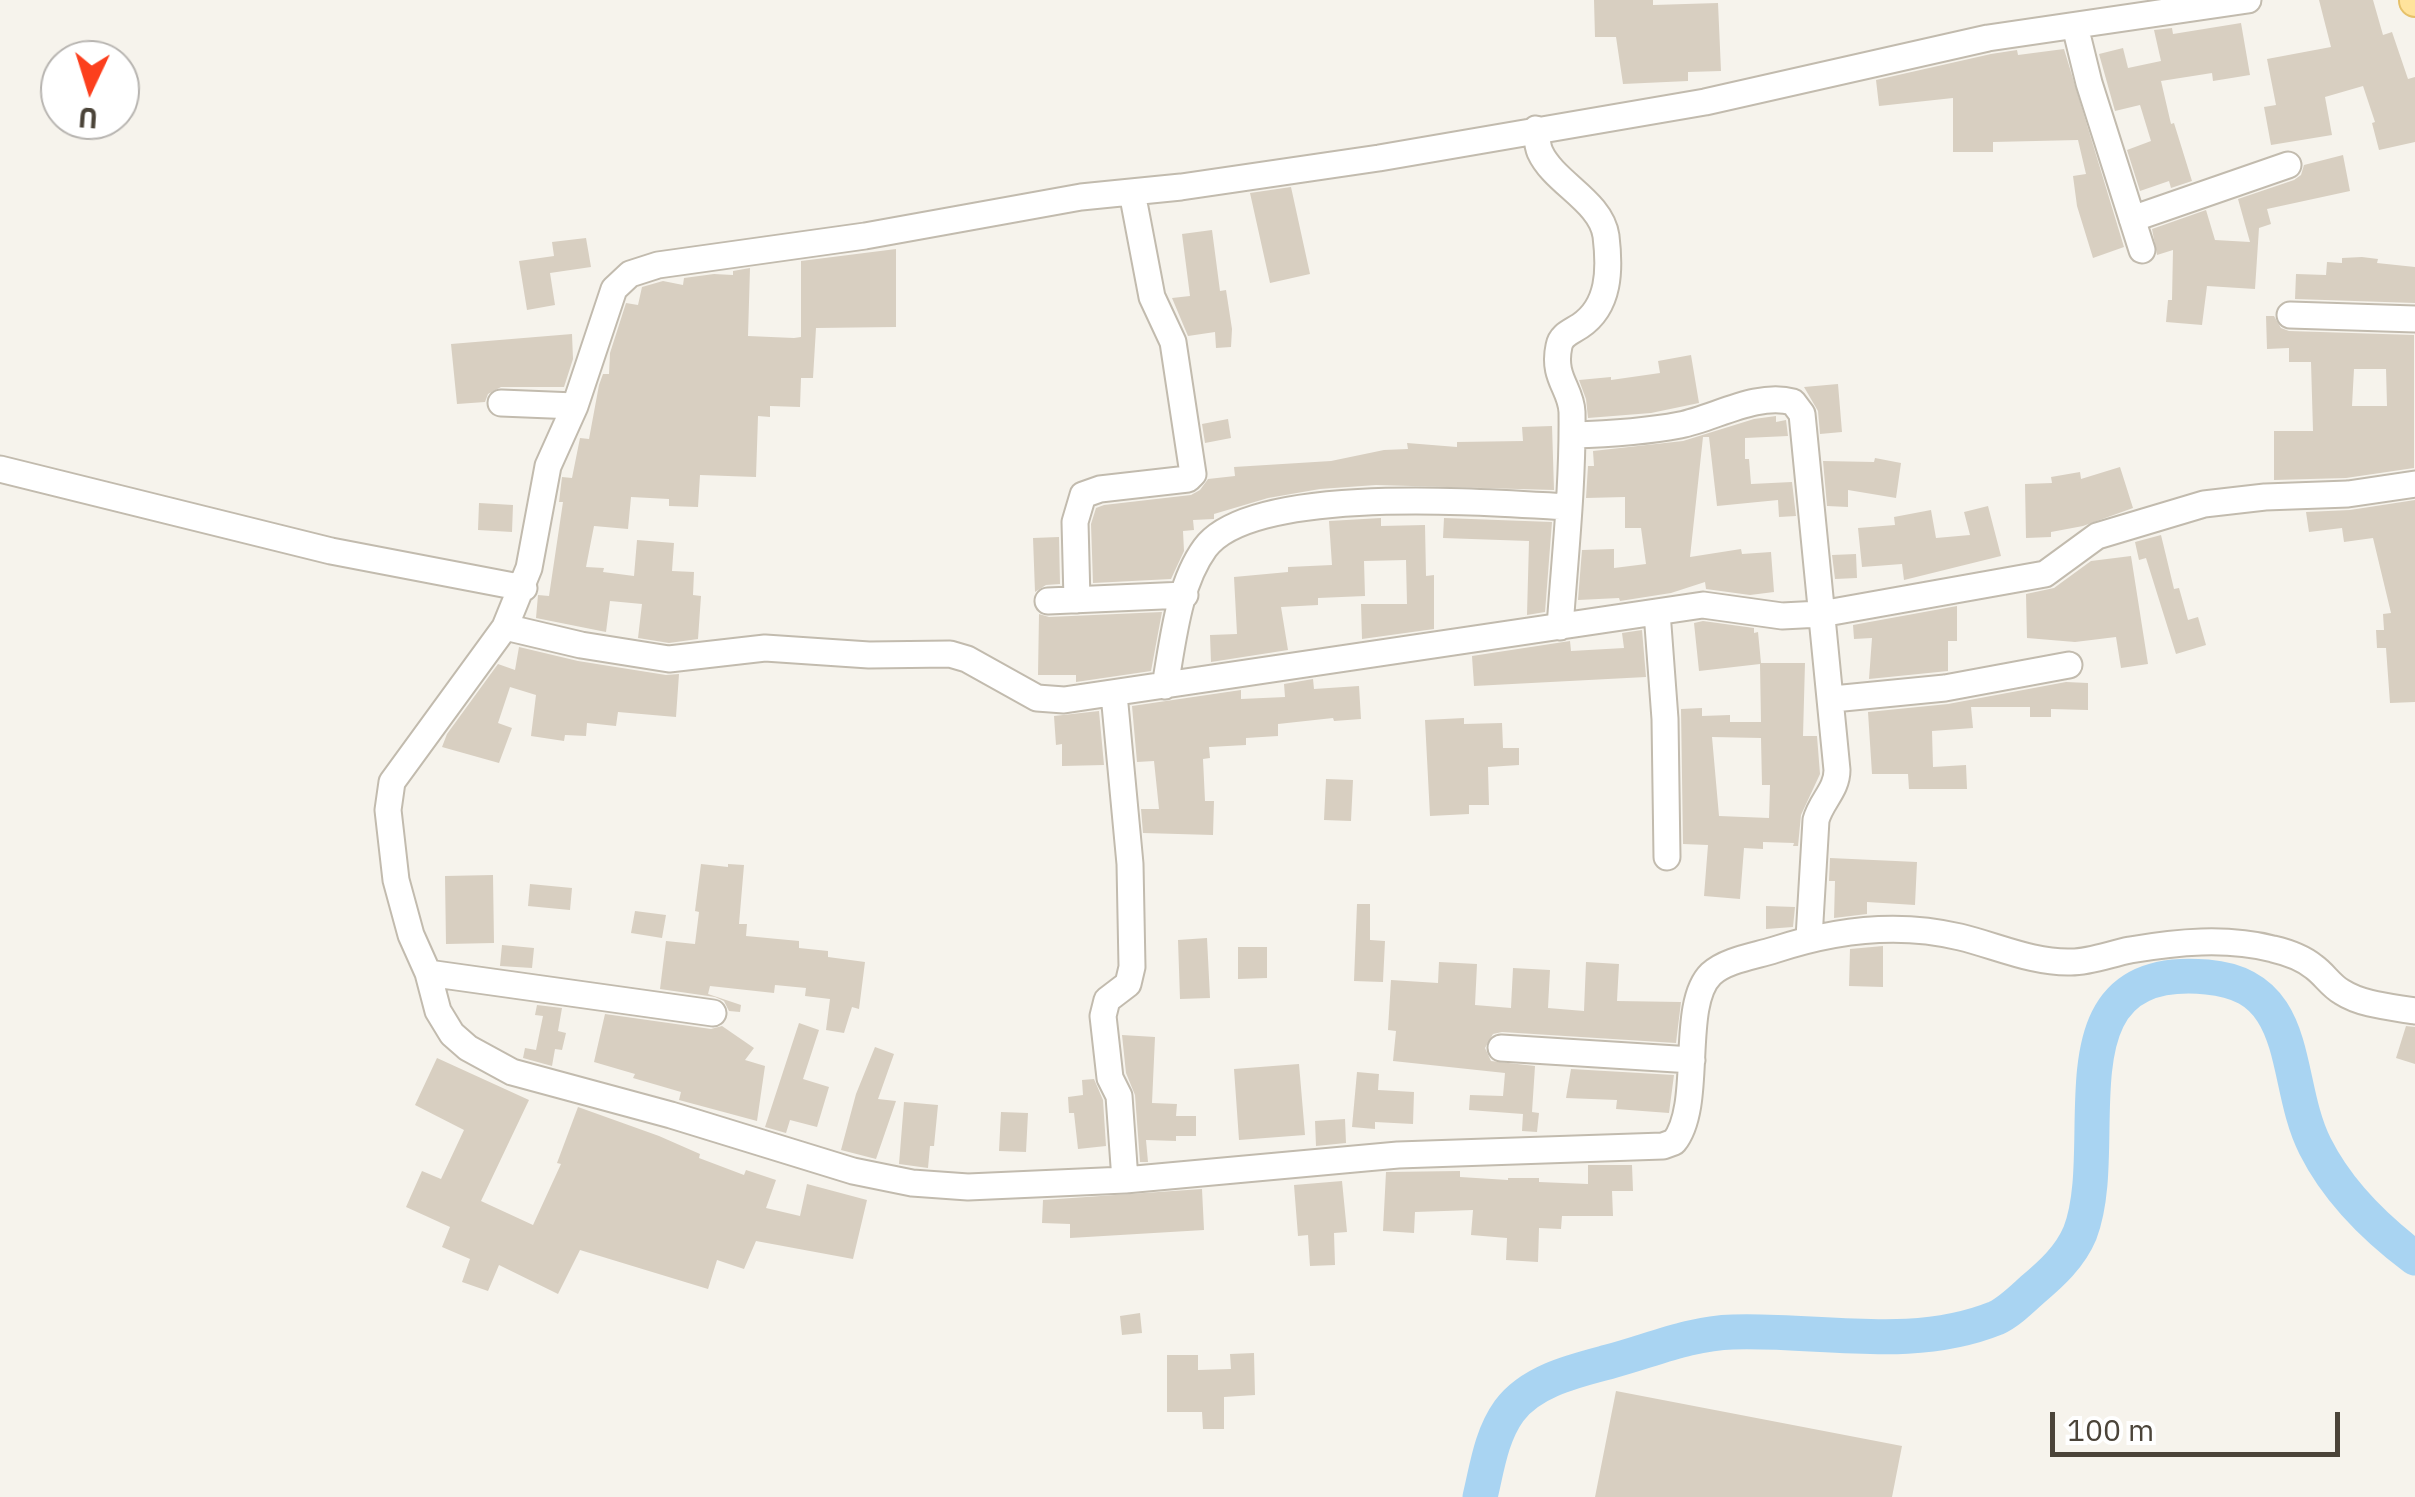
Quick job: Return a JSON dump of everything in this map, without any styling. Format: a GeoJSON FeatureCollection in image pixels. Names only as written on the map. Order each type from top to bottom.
{"type":"FeatureCollection","features":[{"type":"Feature","properties":{"kind":"street"},"geometry":{"type":"LineString","coordinates":[[2248,0],[1988,38],[1704,102],[1380,158],[1081,196],[865,236],[644,268],[621,280],[614,289],[575,406],[548,466],[524,588],[504,627],[389,791],[396,880],[438,1011],[452,1034],[468,1048],[512,1072],[853,1171],[912,1183],[968,1187],[1125,1180],[1398,1155],[1664,1146],[1680,1134],[1700,994],[1710,976],[1718,968],[1809,938],[1856,930],[1938,933],[2048,961],[2072,962],[2162,945],[2222,941],[2243,944],[2272,949],[2312,965],[2340,992],[2351,997],[2415,1011]]}},
{"type":"Feature","properties":{"kind":"street"},"geometry":{"type":"LineString","coordinates":[[2075,26],[2142,250]]}},
{"type":"Feature","properties":{"kind":"street"},"geometry":{"type":"LineString","coordinates":[[1536,130],[1541,154],[1599,218],[1606,237],[1602,304],[1584,324],[1564,336],[1558,348],[1558,376],[1572,406],[1560,627]]}},
{"type":"Feature","properties":{"kind":"street"},"geometry":{"type":"LineString","coordinates":[[2132,219],[2288,165]]}},
{"type":"Feature","properties":{"kind":"street"},"geometry":{"type":"LineString","coordinates":[[1077,600],[1075,522],[1082,495],[1100,489],[1188,480],[1194,474],[1173,342],[1152,297],[1132,192]]}},
{"type":"Feature","properties":{"kind":"street"},"geometry":{"type":"LineString","coordinates":[[2290,314],[2415,319]]}},
{"type":"Feature","properties":{"kind":"street"},"geometry":{"type":"LineString","coordinates":[[1572,435],[1684,424],[1766,400],[1793,402],[1802,414],[1837,778],[1816,820],[1809,938]]}},
{"type":"Feature","properties":{"kind":"street"},"geometry":{"type":"LineString","coordinates":[[501,403],[575,406]]}},
{"type":"Feature","properties":{"kind":"street"},"geometry":{"type":"LineString","coordinates":[[0,469],[331,551],[524,588]]}},
{"type":"Feature","properties":{"kind":"street"},"geometry":{"type":"LineString","coordinates":[[504,627],[581,645],[669,659],[765,648],[950,654],[967,659],[1036,698],[1064,700],[1716,604],[1782,616],[1820,614],[2045,574],[2097,536],[2204,504],[2348,494],[2415,484]]}},
{"type":"Feature","properties":{"kind":"street"},"geometry":{"type":"LineString","coordinates":[[1165,686],[1184,595],[1207,546],[1237,523],[1363,502],[1568,507]]}},
{"type":"Feature","properties":{"kind":"street"},"geometry":{"type":"LineString","coordinates":[[1048,601],[1184,595]]}},
{"type":"Feature","properties":{"kind":"street"},"geometry":{"type":"LineString","coordinates":[[1657,612],[1665,718],[1667,857]]}},
{"type":"Feature","properties":{"kind":"street"},"geometry":{"type":"LineString","coordinates":[[1832,700],[1945,688],[2069,665]]}},
{"type":"Feature","properties":{"kind":"street"},"geometry":{"type":"LineString","coordinates":[[1114,694],[1130,864],[1132,967],[1128,984],[1108,1000],[1103,1016],[1110,1078],[1119,1096],[1125,1180]]}},
{"type":"Feature","properties":{"kind":"street"},"geometry":{"type":"LineString","coordinates":[[428,974],[713,1012]]}},
{"type":"Feature","properties":{"kind":"street"},"geometry":{"type":"LineString","coordinates":[[1501,1048],[1692,1060]]}},
{"type":"Feature","properties":{"kind":"building"},"geometry":{"type":"Polygon","coordinates":[[[1594,0],[1653,0],[1653,5],[1718,3],[1721,71],[1688,72],[1688,81],[1623,84],[1616,37],[1595,37],[1594,0]]]}},
{"type":"Feature","properties":{"kind":"building"},"geometry":{"type":"Polygon","coordinates":[[[2319,0],[2373,0],[2383,35],[2392,32],[2408,79],[2415,77],[2415,142],[2379,150],[2363,86],[2325,97],[2332,135],[2271,145],[2264,107],[2276,105],[2267,59],[2331,47],[2319,0]]]}},
{"type":"Feature","properties":{"kind":"building"},"geometry":{"type":"Polygon","coordinates":[[[2241,23],[2250,75],[2213,81],[2212,73],[2161,81],[2171,124],[2174,123],[2192,181],[2171,188],[2169,181],[2140,191],[2127,150],[2151,141],[2140,105],[2115,111],[2099,54],[2123,48],[2128,68],[2161,61],[2154,30],[2172,28],[2173,34],[2241,23]]]}},
{"type":"Feature","properties":{"kind":"building"},"geometry":{"type":"Polygon","coordinates":[[[2064,49],[2124,247],[2093,258],[2077,206],[2073,176],[2086,174],[2078,140],[1993,142],[1993,152],[1953,152],[1953,98],[1879,106],[1876,80],[1991,54],[2064,49]]]}},
{"type":"Feature","properties":{"kind":"building"},"geometry":{"type":"Polygon","coordinates":[[[2343,155],[2350,191],[2267,209],[2271,224],[2259,228],[2255,289],[2207,286],[2202,325],[2166,322],[2168,300],[2172,300],[2173,250],[2157,255],[2152,229],[2206,210],[2215,240],[2250,242],[2238,199],[2294,180],[2301,175],[2304,165],[2343,155]]]}},
{"type":"Feature","properties":{"kind":"building"},"geometry":{"type":"Polygon","coordinates":[[[1291,187],[1310,274],[1270,283],[1250,193],[1291,187]]]}},
{"type":"Feature","properties":{"kind":"building"},"geometry":{"type":"Polygon","coordinates":[[[1212,230],[1220,291],[1226,290],[1231,347],[1216,348],[1215,332],[1188,336],[1172,298],[1190,296],[1182,234],[1212,230]]]}},
{"type":"Feature","properties":{"kind":"building"},"geometry":{"type":"Polygon","coordinates":[[[586,238],[591,267],[550,273],[555,305],[527,310],[519,261],[554,256],[552,242],[586,238]]]}},
{"type":"Feature","properties":{"kind":"building"},"geometry":{"type":"Polygon","coordinates":[[[896,249],[896,327],[816,328],[813,378],[801,378],[800,407],[770,406],[770,417],[758,416],[756,477],[700,475],[698,507],[669,506],[669,499],[631,497],[628,529],[594,526],[586,567],[604,568],[603,572],[634,576],[637,540],[674,543],[672,571],[694,572],[693,595],[701,596],[698,639],[669,643],[638,638],[642,604],[610,601],[606,632],[536,618],[538,595],[549,596],[563,502],[559,502],[562,477],[572,478],[580,438],[589,439],[599,385],[603,374],[609,374],[610,353],[626,303],[638,305],[642,287],[663,281],[683,285],[684,278],[733,275],[733,271],[750,268],[748,336],[801,337],[801,261],[896,249]]]}},
{"type":"Feature","properties":{"kind":"building"},"geometry":{"type":"Polygon","coordinates":[[[2342,258],[2378,259],[2377,263],[2415,267],[2415,303],[2295,299],[2296,274],[2326,275],[2327,262],[2342,263],[2342,258]]]}},
{"type":"Feature","properties":{"kind":"building"},"geometry":{"type":"Polygon","coordinates":[[[2266,316],[2274,316],[2281,328],[2289,331],[2414,335],[2414,468],[2346,478],[2274,480],[2274,431],[2313,431],[2311,362],[2289,362],[2289,348],[2267,349],[2266,316]],[[2354,369],[2352,406],[2387,406],[2386,369],[2354,369]]]}},
{"type":"Feature","properties":{"kind":"building"},"geometry":{"type":"Polygon","coordinates":[[[572,334],[573,359],[564,387],[501,387],[488,394],[485,402],[457,404],[451,344],[572,334]]]}},
{"type":"Feature","properties":{"kind":"building"},"geometry":{"type":"Polygon","coordinates":[[[1691,355],[1699,403],[1651,413],[1588,418],[1579,380],[1660,373],[1658,361],[1691,355]]]}},
{"type":"Feature","properties":{"kind":"building"},"geometry":{"type":"Polygon","coordinates":[[[1838,384],[1842,432],[1820,434],[1818,411],[1804,387],[1838,384]]]}},
{"type":"Feature","properties":{"kind":"building"},"geometry":{"type":"Polygon","coordinates":[[[1776,416],[1776,422],[1786,420],[1788,436],[1745,438],[1745,459],[1749,459],[1751,484],[1792,482],[1796,516],[1779,517],[1778,500],[1717,506],[1709,437],[1703,437],[1690,557],[1741,549],[1742,554],[1771,552],[1774,592],[1750,595],[1706,589],[1705,582],[1671,593],[1620,601],[1578,600],[1582,550],[1614,549],[1614,568],[1646,564],[1641,528],[1625,528],[1625,497],[1586,498],[1588,466],[1594,466],[1593,451],[1683,441],[1776,416]]]}},
{"type":"Feature","properties":{"kind":"building"},"geometry":{"type":"Polygon","coordinates":[[[1228,419],[1231,438],[1205,443],[1202,424],[1228,419]]]}},
{"type":"Feature","properties":{"kind":"building"},"geometry":{"type":"Polygon","coordinates":[[[1552,426],[1554,490],[1376,485],[1268,498],[1214,514],[1214,519],[1193,520],[1194,530],[1183,531],[1184,551],[1171,579],[1093,583],[1091,524],[1096,508],[1104,505],[1191,495],[1208,479],[1235,476],[1234,467],[1331,461],[1408,449],[1407,443],[1457,447],[1457,442],[1523,441],[1522,427],[1552,426]]]}},
{"type":"Feature","properties":{"kind":"building"},"geometry":{"type":"Polygon","coordinates":[[[1875,458],[1901,463],[1896,498],[1848,490],[1848,507],[1827,506],[1823,461],[1874,462],[1875,458]]]}},
{"type":"Feature","properties":{"kind":"building"},"geometry":{"type":"Polygon","coordinates":[[[2120,467],[2133,508],[2083,526],[2051,532],[2051,537],[2026,538],[2025,484],[2052,483],[2051,477],[2080,472],[2081,479],[2120,467]]]}},
{"type":"Feature","properties":{"kind":"building"},"geometry":{"type":"Polygon","coordinates":[[[2415,500],[2415,702],[2390,703],[2386,648],[2377,648],[2376,630],[2384,630],[2383,614],[2391,613],[2373,538],[2344,542],[2342,528],[2309,532],[2306,512],[2415,500]]]}},
{"type":"Feature","properties":{"kind":"building"},"geometry":{"type":"Polygon","coordinates":[[[479,503],[513,505],[512,532],[478,530],[479,503]]]}},
{"type":"Feature","properties":{"kind":"building"},"geometry":{"type":"Polygon","coordinates":[[[1988,506],[2001,556],[1904,580],[1902,564],[1862,567],[1858,528],[1895,525],[1894,517],[1931,510],[1936,538],[1970,535],[1964,512],[1988,506]]]}},
{"type":"Feature","properties":{"kind":"building"},"geometry":{"type":"Polygon","coordinates":[[[1381,518],[1381,526],[1425,525],[1426,576],[1434,575],[1434,629],[1362,639],[1361,604],[1407,604],[1406,560],[1364,561],[1365,596],[1318,598],[1318,605],[1281,607],[1288,650],[1211,662],[1210,635],[1237,634],[1234,577],[1288,572],[1288,567],[1332,565],[1329,521],[1381,518]]]}},
{"type":"Feature","properties":{"kind":"building"},"geometry":{"type":"Polygon","coordinates":[[[1444,518],[1552,522],[1545,612],[1527,615],[1529,541],[1443,538],[1444,518]]]}},
{"type":"Feature","properties":{"kind":"building"},"geometry":{"type":"Polygon","coordinates":[[[2161,535],[2174,589],[2179,588],[2188,620],[2198,617],[2206,645],[2176,654],[2146,558],[2139,560],[2135,542],[2161,535]]]}},
{"type":"Feature","properties":{"kind":"building"},"geometry":{"type":"Polygon","coordinates":[[[1059,537],[1060,584],[1046,585],[1035,592],[1033,538],[1059,537]]]}},
{"type":"Feature","properties":{"kind":"building"},"geometry":{"type":"Polygon","coordinates":[[[1856,554],[1857,578],[1835,579],[1832,555],[1856,554]]]}},
{"type":"Feature","properties":{"kind":"building"},"geometry":{"type":"Polygon","coordinates":[[[2131,556],[2148,664],[2121,668],[2116,637],[2075,642],[2027,638],[2026,594],[2054,588],[2091,561],[2131,556]]]}},
{"type":"Feature","properties":{"kind":"building"},"geometry":{"type":"Polygon","coordinates":[[[1957,606],[1957,641],[1948,641],[1948,671],[1869,679],[1872,638],[1854,639],[1853,625],[1957,606]]]}},
{"type":"Feature","properties":{"kind":"building"},"geometry":{"type":"Polygon","coordinates":[[[1162,612],[1151,671],[1076,682],[1076,675],[1038,675],[1039,614],[1049,617],[1162,612]]]}},
{"type":"Feature","properties":{"kind":"building"},"geometry":{"type":"Polygon","coordinates":[[[1694,623],[1754,628],[1754,633],[1758,632],[1761,663],[1805,663],[1803,736],[1817,736],[1820,774],[1801,815],[1798,846],[1763,842],[1763,849],[1744,848],[1740,899],[1704,896],[1708,845],[1683,844],[1681,709],[1702,708],[1702,716],[1730,715],[1730,722],[1761,722],[1760,664],[1699,671],[1694,623]],[[1712,737],[1719,816],[1769,818],[1770,785],[1762,785],[1761,738],[1712,737]]]}},
{"type":"Feature","properties":{"kind":"building"},"geometry":{"type":"Polygon","coordinates":[[[1642,630],[1646,677],[1474,686],[1472,656],[1570,641],[1571,651],[1624,648],[1622,633],[1642,630]]]}},
{"type":"Feature","properties":{"kind":"building"},"geometry":{"type":"Polygon","coordinates":[[[519,647],[578,661],[679,674],[676,717],[618,712],[616,726],[587,723],[586,736],[565,735],[564,741],[531,736],[536,695],[510,687],[498,723],[512,728],[499,763],[442,747],[447,734],[498,664],[515,670],[519,647]]]}},
{"type":"Feature","properties":{"kind":"building"},"geometry":{"type":"Polygon","coordinates":[[[1313,679],[1314,689],[1359,686],[1361,719],[1278,724],[1278,736],[1246,738],[1246,745],[1209,747],[1210,758],[1203,759],[1205,801],[1214,801],[1213,835],[1143,833],[1141,809],[1159,809],[1154,761],[1137,762],[1132,706],[1241,690],[1241,699],[1285,697],[1284,684],[1313,679]]]}},
{"type":"Feature","properties":{"kind":"building"},"geometry":{"type":"Polygon","coordinates":[[[2066,682],[2088,683],[2088,710],[2051,709],[2051,717],[2030,717],[2030,707],[1971,707],[1973,728],[1932,731],[1933,767],[1966,765],[1967,789],[1909,789],[1908,774],[1872,774],[1868,712],[1948,704],[2066,682]]]}},
{"type":"Feature","properties":{"kind":"building"},"geometry":{"type":"Polygon","coordinates":[[[1099,711],[1104,765],[1062,766],[1062,744],[1056,745],[1054,716],[1099,711]]]}},
{"type":"Feature","properties":{"kind":"building"},"geometry":{"type":"Polygon","coordinates":[[[1464,718],[1464,724],[1502,723],[1503,748],[1519,748],[1519,765],[1488,767],[1489,805],[1469,805],[1469,814],[1430,816],[1425,720],[1464,718]]]}},
{"type":"Feature","properties":{"kind":"building"},"geometry":{"type":"Polygon","coordinates":[[[1326,779],[1353,780],[1351,821],[1324,820],[1326,779]]]}},
{"type":"Feature","properties":{"kind":"building"},"geometry":{"type":"Polygon","coordinates":[[[1830,858],[1917,862],[1915,905],[1867,902],[1867,914],[1834,918],[1835,881],[1829,881],[1830,858]]]}},
{"type":"Feature","properties":{"kind":"building"},"geometry":{"type":"Polygon","coordinates":[[[701,864],[744,865],[739,924],[747,924],[746,936],[799,941],[799,948],[828,951],[828,957],[865,962],[859,1009],[852,1007],[844,1033],[826,1030],[830,999],[805,996],[806,988],[775,985],[774,993],[710,986],[708,994],[741,1005],[740,1012],[729,1011],[724,1001],[715,997],[660,989],[666,941],[695,944],[701,864]]]}},
{"type":"Feature","properties":{"kind":"building"},"geometry":{"type":"Polygon","coordinates":[[[493,875],[494,943],[446,944],[445,876],[493,875]]]}},
{"type":"Feature","properties":{"kind":"building"},"geometry":{"type":"Polygon","coordinates":[[[530,884],[572,888],[570,910],[528,906],[530,884]]]}},
{"type":"Feature","properties":{"kind":"building"},"geometry":{"type":"Polygon","coordinates":[[[1357,904],[1370,904],[1370,940],[1385,941],[1383,982],[1354,981],[1357,904]]]}},
{"type":"Feature","properties":{"kind":"building"},"geometry":{"type":"Polygon","coordinates":[[[1766,906],[1795,907],[1793,927],[1766,929],[1766,906]]]}},
{"type":"Feature","properties":{"kind":"building"},"geometry":{"type":"Polygon","coordinates":[[[635,911],[666,915],[662,938],[631,933],[635,911]]]}},
{"type":"Feature","properties":{"kind":"building"},"geometry":{"type":"Polygon","coordinates":[[[1207,938],[1210,998],[1180,999],[1178,940],[1207,938]]]}},
{"type":"Feature","properties":{"kind":"building"},"geometry":{"type":"Polygon","coordinates":[[[502,945],[534,948],[532,968],[500,966],[502,945]]]}},
{"type":"Feature","properties":{"kind":"building"},"geometry":{"type":"Polygon","coordinates":[[[1883,946],[1883,987],[1849,986],[1850,949],[1883,946]]]}},
{"type":"Feature","properties":{"kind":"building"},"geometry":{"type":"Polygon","coordinates":[[[1238,947],[1267,947],[1267,978],[1238,979],[1238,947]]]}},
{"type":"Feature","properties":{"kind":"building"},"geometry":{"type":"Polygon","coordinates":[[[1439,962],[1477,964],[1475,1005],[1511,1008],[1513,968],[1550,970],[1548,1008],[1584,1011],[1586,962],[1619,964],[1617,1001],[1681,1002],[1676,1043],[1493,1034],[1485,1048],[1491,1061],[1535,1066],[1532,1112],[1539,1113],[1537,1132],[1522,1131],[1523,1114],[1469,1110],[1470,1095],[1503,1096],[1505,1073],[1393,1061],[1396,1031],[1388,1030],[1391,980],[1438,983],[1439,962]]]}},
{"type":"Feature","properties":{"kind":"building"},"geometry":{"type":"Polygon","coordinates":[[[537,1005],[562,1008],[558,1031],[566,1033],[562,1050],[555,1049],[552,1066],[523,1058],[525,1048],[536,1050],[543,1016],[535,1015],[537,1005]]]}},
{"type":"Feature","properties":{"kind":"building"},"geometry":{"type":"Polygon","coordinates":[[[605,1014],[711,1029],[722,1026],[754,1048],[745,1060],[765,1066],[757,1121],[679,1100],[681,1092],[594,1062],[605,1014]]]}},
{"type":"Feature","properties":{"kind":"building"},"geometry":{"type":"Polygon","coordinates":[[[799,1023],[819,1030],[803,1079],[829,1087],[817,1127],[790,1120],[786,1133],[765,1127],[799,1023]]]}},
{"type":"Feature","properties":{"kind":"building"},"geometry":{"type":"Polygon","coordinates":[[[2406,1026],[2415,1027],[2415,1064],[2396,1058],[2406,1026]]]}},
{"type":"Feature","properties":{"kind":"building"},"geometry":{"type":"Polygon","coordinates":[[[1122,1035],[1155,1037],[1152,1103],[1177,1104],[1176,1116],[1196,1116],[1196,1136],[1176,1136],[1176,1141],[1146,1140],[1148,1162],[1140,1162],[1135,1095],[1126,1073],[1122,1035]]]}},
{"type":"Feature","properties":{"kind":"building"},"geometry":{"type":"Polygon","coordinates":[[[875,1047],[894,1054],[878,1099],[896,1101],[876,1159],[841,1150],[856,1094],[875,1047]]]}},
{"type":"Feature","properties":{"kind":"building"},"geometry":{"type":"Polygon","coordinates":[[[437,1058],[529,1100],[481,1201],[533,1225],[561,1164],[557,1163],[578,1107],[659,1136],[700,1154],[699,1158],[744,1175],[746,1170],[776,1180],[766,1208],[800,1216],[807,1184],[867,1200],[853,1259],[756,1241],[744,1269],[717,1260],[708,1289],[580,1250],[558,1294],[499,1265],[488,1291],[462,1282],[470,1259],[442,1247],[450,1227],[406,1207],[422,1171],[441,1179],[464,1130],[415,1105],[437,1058]]]}},
{"type":"Feature","properties":{"kind":"building"},"geometry":{"type":"Polygon","coordinates":[[[1299,1064],[1305,1135],[1239,1140],[1234,1069],[1299,1064]]]}},
{"type":"Feature","properties":{"kind":"building"},"geometry":{"type":"Polygon","coordinates":[[[1571,1069],[1674,1075],[1669,1113],[1616,1109],[1617,1100],[1566,1098],[1571,1069]]]}},
{"type":"Feature","properties":{"kind":"building"},"geometry":{"type":"Polygon","coordinates":[[[1357,1072],[1379,1074],[1378,1090],[1414,1092],[1413,1124],[1375,1122],[1375,1129],[1352,1127],[1357,1072]]]}},
{"type":"Feature","properties":{"kind":"building"},"geometry":{"type":"Polygon","coordinates":[[[1094,1079],[1103,1100],[1106,1146],[1078,1149],[1068,1097],[1083,1095],[1082,1080],[1094,1079]]]}},
{"type":"Feature","properties":{"kind":"building"},"geometry":{"type":"Polygon","coordinates":[[[904,1102],[938,1105],[928,1168],[899,1164],[904,1102]]]}},
{"type":"Feature","properties":{"kind":"building"},"geometry":{"type":"Polygon","coordinates":[[[1001,1112],[1028,1113],[1026,1152],[999,1151],[1001,1112]]]}},
{"type":"Feature","properties":{"kind":"building"},"geometry":{"type":"Polygon","coordinates":[[[1345,1119],[1346,1143],[1316,1146],[1315,1121],[1345,1119]]]}},
{"type":"Feature","properties":{"kind":"building"},"geometry":{"type":"Polygon","coordinates":[[[1588,1165],[1632,1165],[1633,1191],[1612,1191],[1613,1216],[1562,1216],[1561,1229],[1539,1228],[1538,1262],[1506,1260],[1507,1238],[1471,1235],[1473,1210],[1415,1212],[1414,1233],[1383,1231],[1386,1172],[1460,1171],[1460,1177],[1539,1178],[1539,1182],[1588,1184],[1588,1165]]]}},
{"type":"Feature","properties":{"kind":"building"},"geometry":{"type":"Polygon","coordinates":[[[1342,1181],[1347,1232],[1334,1233],[1335,1265],[1310,1266],[1308,1235],[1298,1236],[1294,1185],[1342,1181]]]}},
{"type":"Feature","properties":{"kind":"building"},"geometry":{"type":"Polygon","coordinates":[[[1202,1189],[1204,1230],[1070,1238],[1070,1224],[1042,1223],[1043,1200],[1202,1189]]]}},
{"type":"Feature","properties":{"kind":"building"},"geometry":{"type":"Polygon","coordinates":[[[1140,1313],[1142,1333],[1122,1335],[1120,1316],[1140,1313]]]}},
{"type":"Feature","properties":{"kind":"building"},"geometry":{"type":"Polygon","coordinates":[[[1254,1353],[1255,1395],[1224,1397],[1224,1429],[1203,1429],[1202,1412],[1167,1412],[1167,1355],[1198,1355],[1198,1370],[1231,1369],[1230,1354],[1254,1353]]]}},
{"type":"Feature","properties":{"kind":"building"},"geometry":{"type":"Polygon","coordinates":[[[1616,1391],[1902,1446],[1892,1497],[1595,1497],[1616,1391]]]}},
{"type":"Feature","properties":{"kind":"waterway"},"geometry":{"type":"LineString","coordinates":[[1480,1497],[1494,1442],[1509,1411],[1529,1392],[1568,1374],[1717,1333],[1899,1337],[1964,1328],[2010,1309],[2059,1264],[2080,1233],[2089,1195],[2095,1065],[2104,1027],[2123,998],[2156,980],[2207,977],[2238,984],[2260,998],[2275,1017],[2285,1040],[2305,1120],[2324,1162],[2358,1207],[2415,1258]]}}]}
